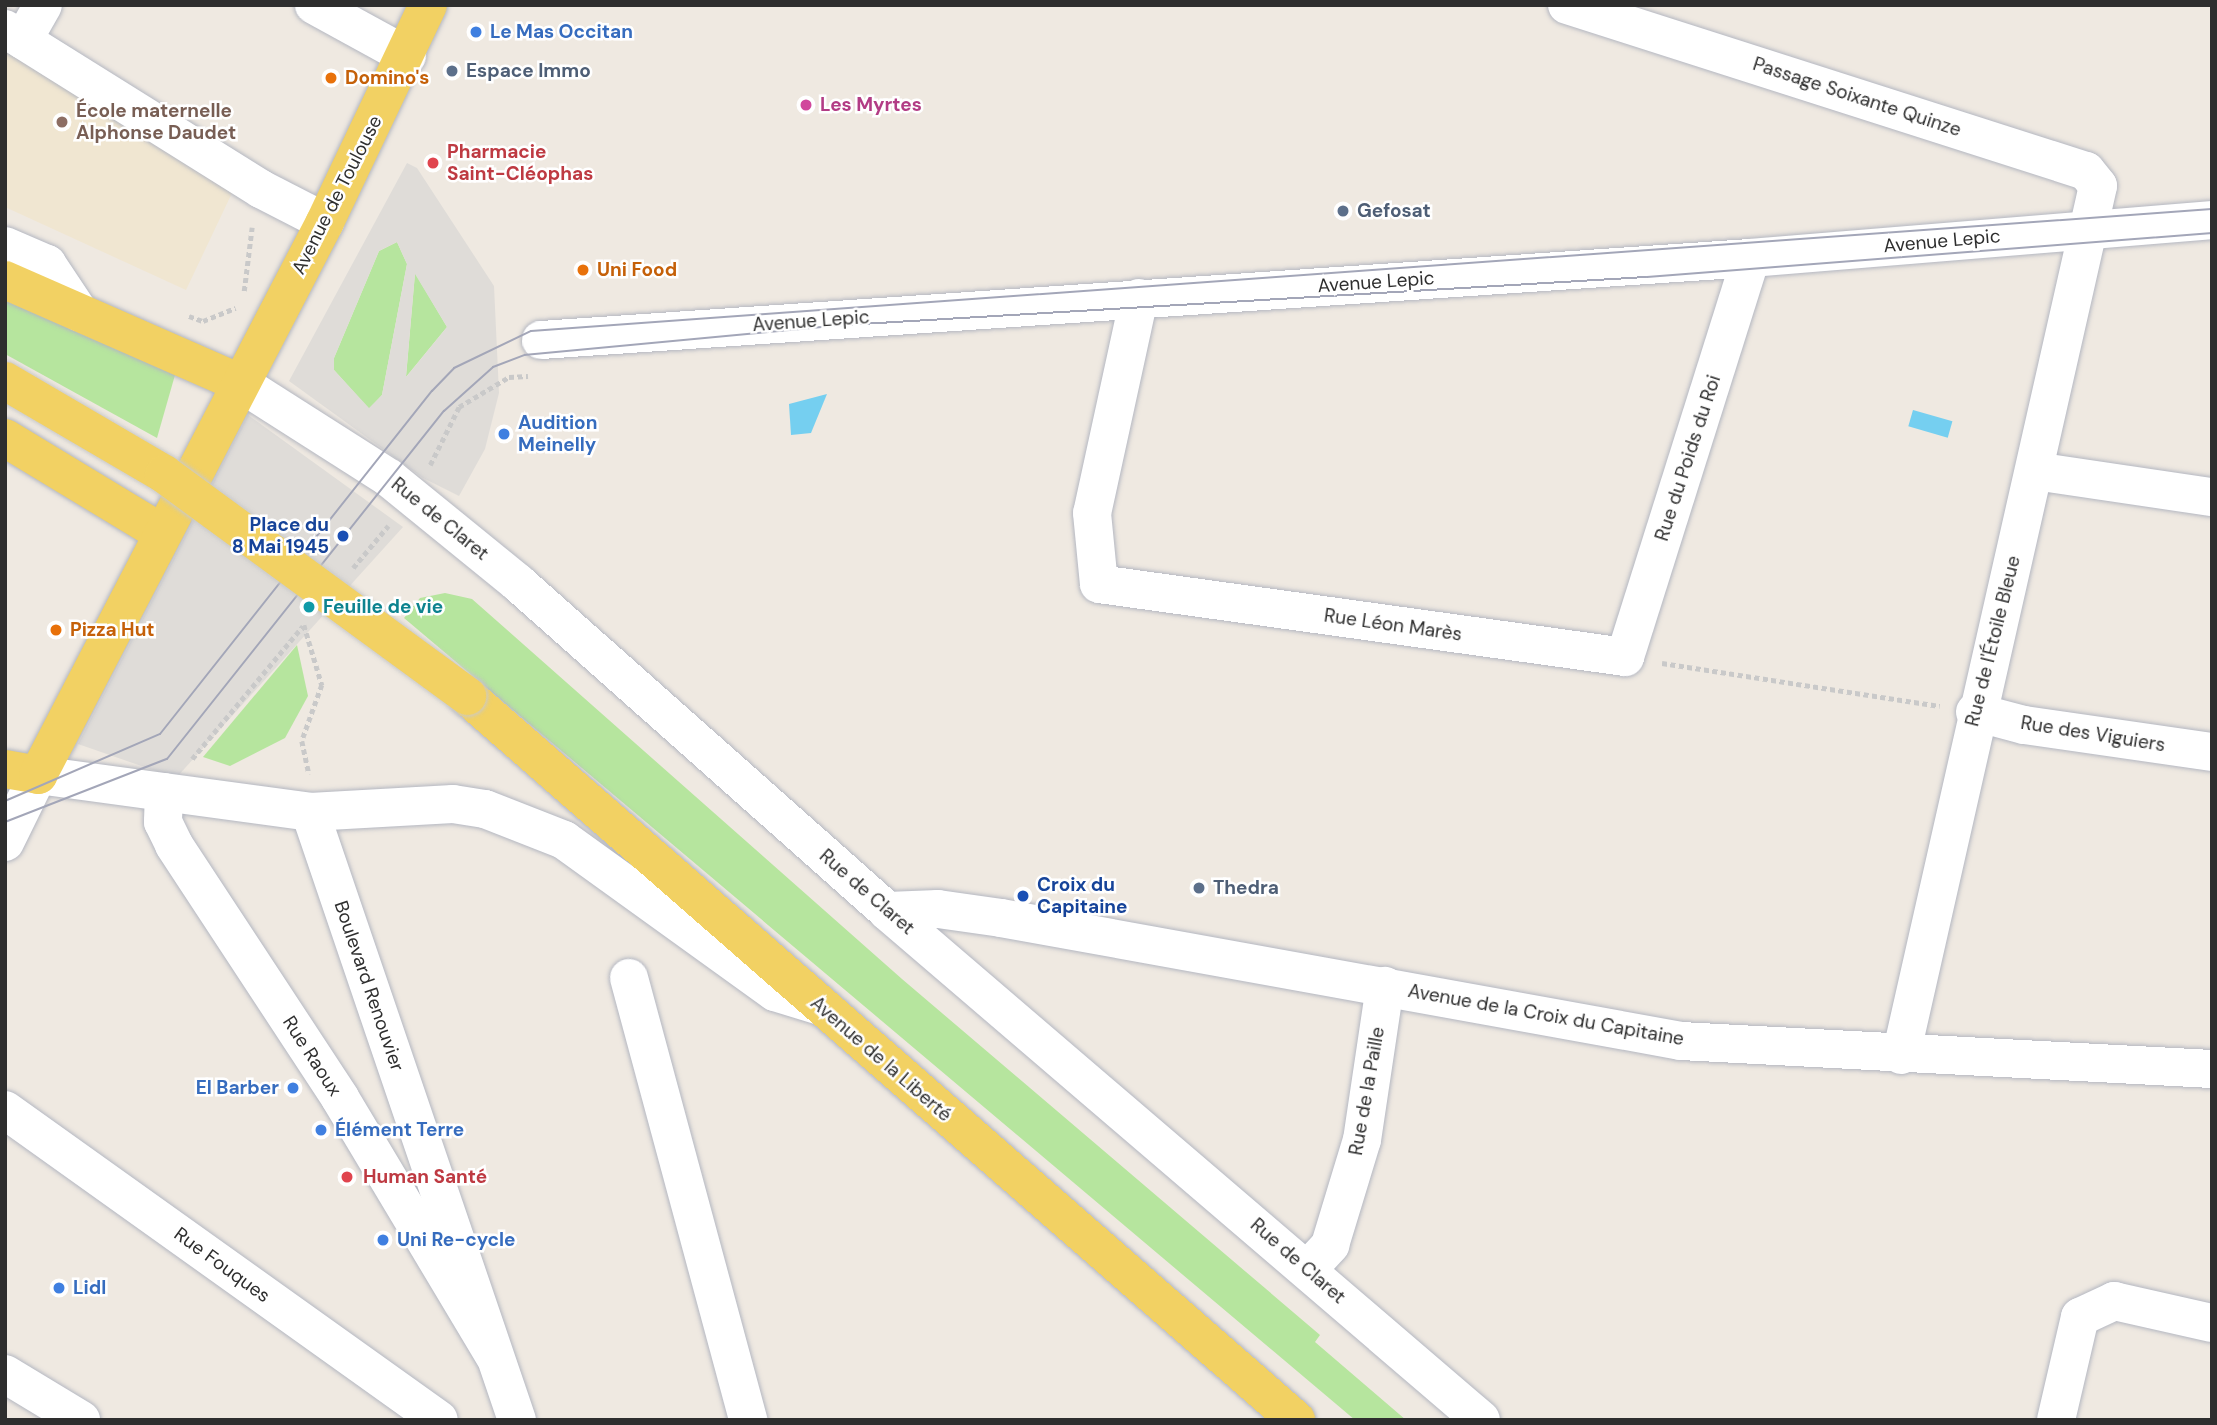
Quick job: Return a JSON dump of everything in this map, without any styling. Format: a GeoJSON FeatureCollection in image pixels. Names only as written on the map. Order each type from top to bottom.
{"type":"FeatureCollection","features":[{"type":"Feature","properties":{"kind":"main road","name":"Avenue de Toulouse"},"geometry":{"type":"LineString","coordinates":[[22,772],[162,533],[325,222],[407,56],[428,5]]}},
{"type":"Feature","properties":{"kind":"main road"},"geometry":{"type":"LineString","coordinates":[[5,280],[240,383]]}},
{"type":"Feature","properties":{"kind":"main road","name":"Avenue de la Liberté"},"geometry":{"type":"LineString","coordinates":[[5,381],[164,474],[467,696],[1296,1420]]}},
{"type":"Feature","properties":{"kind":"main road"},"geometry":{"type":"LineString","coordinates":[[5,438],[162,533]]}},
{"type":"Feature","properties":{"kind":"street"},"geometry":{"type":"LineString","coordinates":[[43,5],[14,34],[261,190],[325,222]]}},
{"type":"Feature","properties":{"kind":"street"},"geometry":{"type":"LineString","coordinates":[[314,5],[407,56]]}},
{"type":"Feature","properties":{"kind":"street","name":"Passage Soixante Quinze"},"geometry":{"type":"LineString","coordinates":[[1567,5],[2086,171],[2098,186],[2092,230]]}},
{"type":"Feature","properties":{"kind":"street","name":"Avenue Lepic"},"geometry":{"type":"LineString","coordinates":[[541,340],[1751,258],[2212,219]]}},
{"type":"Feature","properties":{"kind":"street","name":"Rue de l'Étoile Bleue"},"geometry":{"type":"LineString","coordinates":[[1901,1055],[1976,712],[2092,230]]}},
{"type":"Feature","properties":{"kind":"street"},"geometry":{"type":"LineString","coordinates":[[5,246],[47,264],[79,312]]}},
{"type":"Feature","properties":{"kind":"street","name":"Rue du Poids du Roi"},"geometry":{"type":"LineString","coordinates":[[1625,657],[1751,258]]}},
{"type":"Feature","properties":{"kind":"street","name":"Rue Léon Marès"},"geometry":{"type":"LineString","coordinates":[[1139,298],[1092,513],[1099,584],[1625,657]]}},
{"type":"Feature","properties":{"kind":"street","name":"Rue de Claret"},"geometry":{"type":"LineString","coordinates":[[240,383],[403,509],[887,911],[1481,1420]]}},
{"type":"Feature","properties":{"kind":"street"},"geometry":{"type":"LineString","coordinates":[[2035,471],[2212,497]]}},
{"type":"Feature","properties":{"kind":"street","name":"Rue des Viguiers"},"geometry":{"type":"LineString","coordinates":[[1976,712],[2212,752]]}},
{"type":"Feature","properties":{"kind":"street"},"geometry":{"type":"LineString","coordinates":[[5,842],[22,772],[310,812],[453,804],[525,821],[564,840],[775,992],[820,1006]]}},
{"type":"Feature","properties":{"kind":"street","name":"Rue Raoux"},"geometry":{"type":"LineString","coordinates":[[164,792],[163,822],[174,845],[340,1098],[494,1354]]}},
{"type":"Feature","properties":{"kind":"street","name":"Boulevard Renouvier"},"geometry":{"type":"LineString","coordinates":[[310,812],[517,1420]]}},
{"type":"Feature","properties":{"kind":"street","name":"Avenue de la Croix du Capitaine"},"geometry":{"type":"LineString","coordinates":[[887,911],[938,909],[1385,986],[1681,1041],[1901,1055],[2212,1069]]}},
{"type":"Feature","properties":{"kind":"street"},"geometry":{"type":"LineString","coordinates":[[629,978],[748,1420]]}},
{"type":"Feature","properties":{"kind":"street","name":"Rue de la Paille"},"geometry":{"type":"LineString","coordinates":[[1308,1269],[1330,1245],[1362,1140],[1385,986]]}},
{"type":"Feature","properties":{"kind":"street","name":"Rue Fouques"},"geometry":{"type":"LineString","coordinates":[[5,1110],[439,1420]]}},
{"type":"Feature","properties":{"kind":"street"},"geometry":{"type":"LineString","coordinates":[[2056,1420],[2080,1317],[2114,1301],[2212,1323]]}},
{"type":"Feature","properties":{"kind":"street"},"geometry":{"type":"LineString","coordinates":[[5,1374],[81,1420]]}},
{"type":"Feature","properties":{"kind":"path"},"geometry":{"type":"LineString","coordinates":[[177,312],[203,321],[232,311],[240,301],[261,190]]}},
{"type":"Feature","properties":{"kind":"path"},"geometry":{"type":"LineString","coordinates":[[348,573],[403,509],[459,407]]}},
{"type":"Feature","properties":{"kind":"path"},"geometry":{"type":"LineString","coordinates":[[164,792],[312,615]]}},
{"type":"Feature","properties":{"kind":"path"},"geometry":{"type":"LineString","coordinates":[[304,625],[322,685],[302,741],[310,812]]}},
{"type":"Feature","properties":{"kind":"path"},"geometry":{"type":"LineString","coordinates":[[1625,657],[1976,712]]}},
{"type":"Feature","properties":{"kind":"shaded area","name":"École maternelle Alphonse Daudet"},"geometry":{"type":"Polygon","coordinates":[[[5,51],[232,193],[186,290],[5,207],[5,51]]]}},
{"type":"Feature","properties":{"kind":"shaded area"},"geometry":{"type":"Polygon","coordinates":[[[407,163],[417,168],[494,286],[499,393],[485,449],[459,496],[423,478],[289,381],[407,163]],[[397,242],[379,251],[334,358],[334,370],[369,408],[382,395],[407,264],[397,242]],[[415,274],[406,376],[447,327],[415,274]]]}},
{"type":"Feature","properties":{"kind":"shaded area"},"geometry":{"type":"Polygon","coordinates":[[[248,415],[403,527],[176,778],[78,744],[248,415]]]}},
{"type":"Feature","properties":{"kind":"green space"},"geometry":{"type":"Polygon","coordinates":[[[397,242],[407,264],[382,395],[369,409],[334,370],[334,358],[379,251],[397,242]]]}},
{"type":"Feature","properties":{"kind":"green space"},"geometry":{"type":"Polygon","coordinates":[[[415,273],[447,327],[406,377],[415,273]]]}},
{"type":"Feature","properties":{"kind":"green space"},"geometry":{"type":"Polygon","coordinates":[[[5,287],[177,368],[157,438],[5,354],[5,287]]]}},
{"type":"Feature","properties":{"kind":"green space"},"geometry":{"type":"Polygon","coordinates":[[[445,593],[472,599],[902,979],[1320,1335],[1315,1342],[1406,1420],[1355,1420],[404,618],[420,598],[445,593]]]}},
{"type":"Feature","properties":{"kind":"green space"},"geometry":{"type":"Polygon","coordinates":[[[297,645],[308,696],[285,738],[230,766],[203,757],[297,645]]]}},
{"type":"Feature","properties":{"kind":"water"},"geometry":{"type":"Polygon","coordinates":[[[827,394],[811,433],[791,435],[789,404],[827,394]]]}},
{"type":"Feature","properties":{"kind":"water"},"geometry":{"type":"Polygon","coordinates":[[[1913,410],[1952,421],[1948,438],[1908,426],[1913,410]]]}},
{"type":"Feature","properties":{"kind":"tram line"},"geometry":{"type":"LineString","coordinates":[[5,801],[160,734],[432,391],[454,368],[531,331],[2212,209]]}},
{"type":"Feature","properties":{"kind":"tram line"},"geometry":{"type":"LineString","coordinates":[[5,822],[167,759],[444,411],[493,367],[525,355],[845,325],[1647,277],[2212,233]]}},
{"type":"Feature","properties":{"kind":"place","name":"Le Mas Occitan"},"geometry":{"type":"Point","coordinates":[476,32]}},
{"type":"Feature","properties":{"kind":"place","name":"Espace Immo"},"geometry":{"type":"Point","coordinates":[452,71]}},
{"type":"Feature","properties":{"kind":"place","name":"Domino's"},"geometry":{"type":"Point","coordinates":[331,78]}},
{"type":"Feature","properties":{"kind":"place","name":"Les Myrtes"},"geometry":{"type":"Point","coordinates":[806,105]}},
{"type":"Feature","properties":{"kind":"place","name":"École maternelle Alphonse Daudet"},"geometry":{"type":"Point","coordinates":[62,122]}},
{"type":"Feature","properties":{"kind":"place","name":"Pharmacie Saint-Cléophas"},"geometry":{"type":"Point","coordinates":[433,163]}},
{"type":"Feature","properties":{"kind":"place","name":"Gefosat"},"geometry":{"type":"Point","coordinates":[1343,211]}},
{"type":"Feature","properties":{"kind":"place","name":"Uni Food"},"geometry":{"type":"Point","coordinates":[583,270]}},
{"type":"Feature","properties":{"kind":"place","name":"Audition Meinelly"},"geometry":{"type":"Point","coordinates":[504,434]}},
{"type":"Feature","properties":{"kind":"place","name":"Place du 8 Mai 1945"},"geometry":{"type":"Point","coordinates":[343,536]}},
{"type":"Feature","properties":{"kind":"place","name":"Feuille de vie"},"geometry":{"type":"Point","coordinates":[309,607]}},
{"type":"Feature","properties":{"kind":"place","name":"Pizza Hut"},"geometry":{"type":"Point","coordinates":[56,630]}},
{"type":"Feature","properties":{"kind":"place","name":"Thedra"},"geometry":{"type":"Point","coordinates":[1199,888]}},
{"type":"Feature","properties":{"kind":"place","name":"Croix du Capitaine"},"geometry":{"type":"Point","coordinates":[1023,896]}},
{"type":"Feature","properties":{"kind":"place","name":"El Barber"},"geometry":{"type":"Point","coordinates":[293,1088]}},
{"type":"Feature","properties":{"kind":"place","name":"Élément Terre"},"geometry":{"type":"Point","coordinates":[321,1130]}},
{"type":"Feature","properties":{"kind":"place","name":"Human Santé"},"geometry":{"type":"Point","coordinates":[347,1177]}},
{"type":"Feature","properties":{"kind":"place","name":"Uni Re-cycle"},"geometry":{"type":"Point","coordinates":[383,1240]}},
{"type":"Feature","properties":{"kind":"place","name":"Lidl"},"geometry":{"type":"Point","coordinates":[59,1288]}}]}
